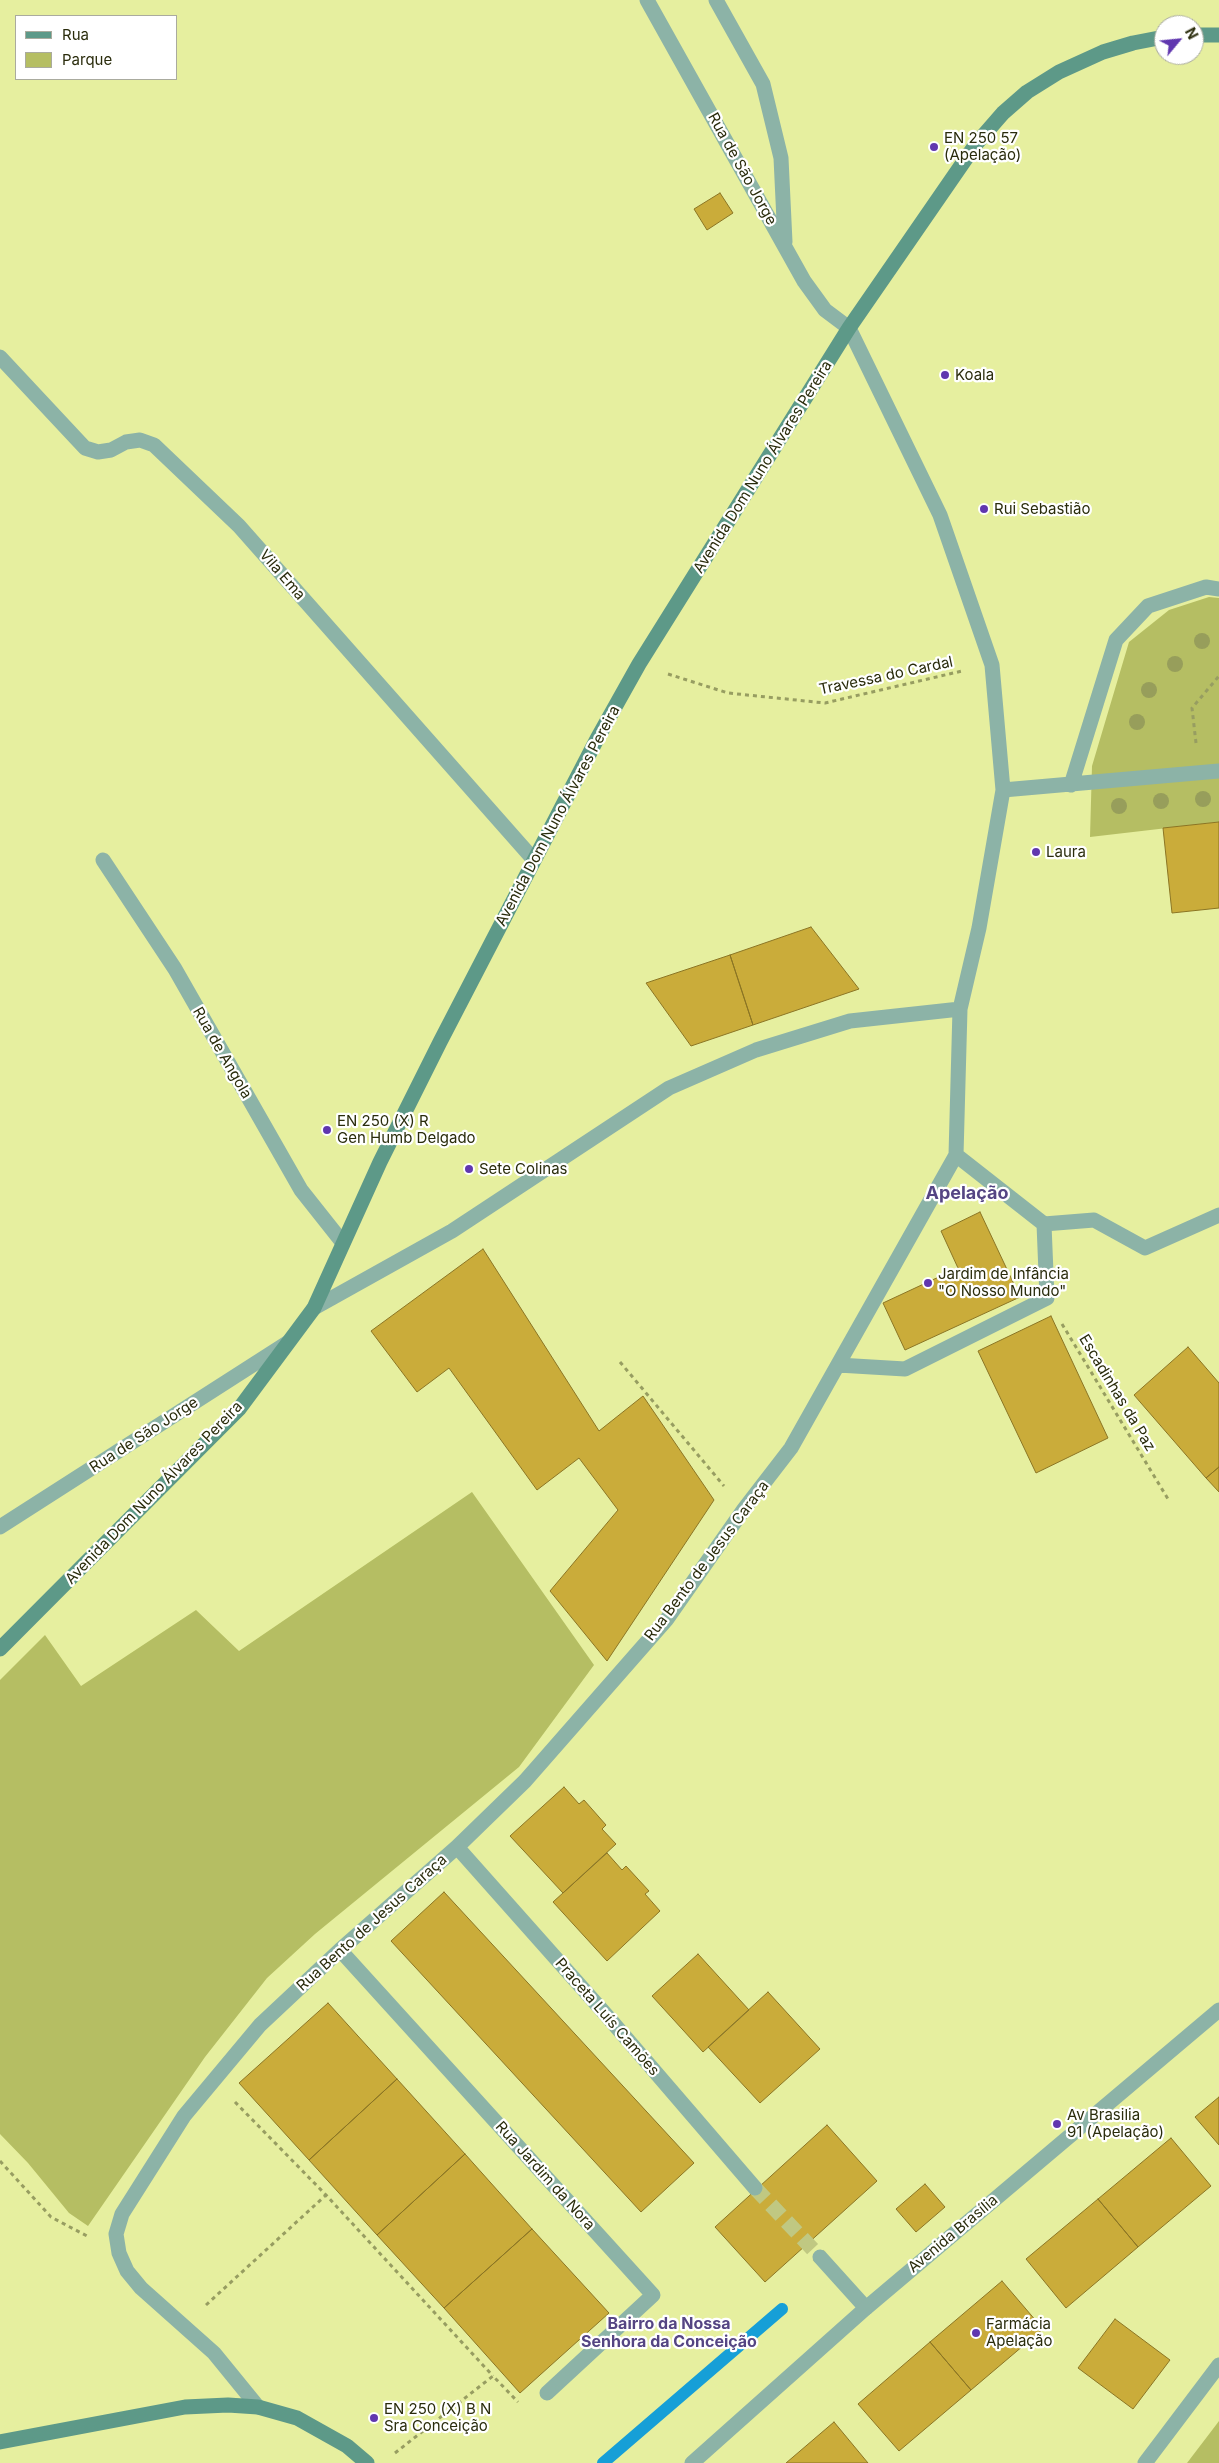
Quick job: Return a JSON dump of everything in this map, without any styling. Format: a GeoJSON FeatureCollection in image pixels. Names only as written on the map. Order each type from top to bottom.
{"type":"FeatureCollection","features":[{"type":"Feature","properties":{"kind":"main road"},"geometry":{"type":"LineString","coordinates":[[1204,35],[1219,35]]}},
{"type":"Feature","properties":{"kind":"main road","name":"Avenida Dom Nuno Álvares Pereira"},"geometry":{"type":"LineString","coordinates":[[0,1649],[239,1409],[314,1308],[380,1162],[534,860],[639,664],[849,328],[976,144],[1003,113],[1027,92],[1058,72],[1103,52],[1154,39]]}},
{"type":"Feature","properties":{"kind":"main road"},"geometry":{"type":"LineString","coordinates":[[0,2442],[185,2407],[228,2405],[258,2407],[297,2418],[322,2430],[347,2446],[367,2463]]}},
{"type":"Feature","properties":{"kind":"street","name":"Rua de São Jorge"},"geometry":{"type":"LineString","coordinates":[[647,0],[804,281],[825,310],[849,328]]}},
{"type":"Feature","properties":{"kind":"street"},"geometry":{"type":"LineString","coordinates":[[716,0],[763,84],[781,158],[785,246]]}},
{"type":"Feature","properties":{"kind":"street"},"geometry":{"type":"LineString","coordinates":[[849,328],[940,515],[992,664],[1003,790],[979,928],[960,1009],[956,1155],[1044,1224],[1094,1220],[1145,1248],[1219,1215]]}},
{"type":"Feature","properties":{"kind":"street","name":"Vila Ema"},"geometry":{"type":"LineString","coordinates":[[0,356],[85,448],[98,452],[111,450],[126,442],[140,440],[154,445],[239,526],[534,860]]}},
{"type":"Feature","properties":{"kind":"street"},"geometry":{"type":"LineString","coordinates":[[1072,784],[1116,640],[1148,606],[1206,587],[1219,589]]}},
{"type":"Feature","properties":{"kind":"street"},"geometry":{"type":"LineString","coordinates":[[1003,790],[1219,771]]}},
{"type":"Feature","properties":{"kind":"street","name":"Rua de Angola"},"geometry":{"type":"LineString","coordinates":[[103,860],[174,969],[301,1190],[343,1243]]}},
{"type":"Feature","properties":{"kind":"street"},"geometry":{"type":"LineString","coordinates":[[314,1308],[452,1231],[669,1088],[756,1050],[850,1021],[960,1009]]}},
{"type":"Feature","properties":{"kind":"street","name":"Rua Bento de Jesus Caraça"},"geometry":{"type":"LineString","coordinates":[[258,2407],[214,2354],[141,2288],[127,2270],[119,2254],[116,2234],[122,2214],[184,2116],[260,2025],[340,1950],[457,1847],[524,1781],[667,1619],[744,1509],[791,1448],[956,1155]]}},
{"type":"Feature","properties":{"kind":"street"},"geometry":{"type":"LineString","coordinates":[[838,1365],[905,1369],[1047,1298],[1044,1224]]}},
{"type":"Feature","properties":{"kind":"street","name":"Rua de São Jorge"},"geometry":{"type":"LineString","coordinates":[[0,1527],[287,1343]]}},
{"type":"Feature","properties":{"kind":"street","name":"Praceta Luís Camões"},"geometry":{"type":"LineString","coordinates":[[457,1847],[608,2017],[755,2188]]}},
{"type":"Feature","properties":{"kind":"street","name":"Rua Jardim da Nora"},"geometry":{"type":"LineString","coordinates":[[340,1950],[653,2296],[547,2393]]}},
{"type":"Feature","properties":{"kind":"street","name":"Avenida Brasília"},"geometry":{"type":"LineString","coordinates":[[692,2463],[866,2308],[1219,2010]]}},
{"type":"Feature","properties":{"kind":"street"},"geometry":{"type":"LineString","coordinates":[[820,2257],[866,2308]]}},
{"type":"Feature","properties":{"kind":"street"},"geometry":{"type":"LineString","coordinates":[[1145,2463],[1219,2365]]}},
{"type":"Feature","properties":{"kind":"path","name":"Travessa do Cardal"},"geometry":{"type":"LineString","coordinates":[[639,664],[728,694],[825,703],[992,664]]}},
{"type":"Feature","properties":{"kind":"path"},"geometry":{"type":"LineString","coordinates":[[1198,773],[1192,708],[1219,676]]}},
{"type":"Feature","properties":{"kind":"path","name":"Escadinhas da Paz"},"geometry":{"type":"LineString","coordinates":[[1047,1298],[1168,1499]]}},
{"type":"Feature","properties":{"kind":"path"},"geometry":{"type":"LineString","coordinates":[[620,1362],[744,1509]]}},
{"type":"Feature","properties":{"kind":"path"},"geometry":{"type":"LineString","coordinates":[[213,2081],[326,2194],[521,2406],[547,2393]]}},
{"type":"Feature","properties":{"kind":"path"},"geometry":{"type":"LineString","coordinates":[[0,2161],[50,2217],[119,2254]]}},
{"type":"Feature","properties":{"kind":"path"},"geometry":{"type":"LineString","coordinates":[[183,2326],[326,2194]]}},
{"type":"Feature","properties":{"kind":"path"},"geometry":{"type":"LineString","coordinates":[[390,2457],[493,2376]]}},
{"type":"Feature","properties":{"kind":"green space"},"geometry":{"type":"Polygon","coordinates":[[[1209,597],[1219,598],[1219,822],[1090,837],[1092,766],[1129,642],[1169,610],[1209,597]]]}},
{"type":"Feature","properties":{"kind":"green space"},"geometry":{"type":"Polygon","coordinates":[[[472,1492],[594,1665],[519,1767],[315,1934],[267,1978],[205,2057],[88,2226],[69,2213],[28,2163],[0,2134],[0,1680],[45,1635],[81,1686],[196,1610],[239,1651],[472,1492]]]}},
{"type":"Feature","properties":{"kind":"green space"},"geometry":{"type":"Polygon","coordinates":[[[1219,2421],[1219,2463],[1187,2463],[1216,2425],[1219,2421]]]}},
{"type":"Feature","properties":{"kind":"building"},"geometry":{"type":"Polygon","coordinates":[[[720,193],[733,213],[707,230],[694,209],[720,193]]]}},
{"type":"Feature","properties":{"kind":"building"},"geometry":{"type":"Polygon","coordinates":[[[1219,822],[1219,908],[1172,913],[1163,828],[1219,822]]]}},
{"type":"Feature","properties":{"kind":"building"},"geometry":{"type":"Polygon","coordinates":[[[811,927],[859,989],[753,1025],[730,955],[811,927]]]}},
{"type":"Feature","properties":{"kind":"building"},"geometry":{"type":"Polygon","coordinates":[[[730,955],[753,1025],[691,1046],[646,983],[730,955]]]}},
{"type":"Feature","properties":{"kind":"building"},"geometry":{"type":"Polygon","coordinates":[[[980,1212],[1020,1297],[905,1350],[883,1303],[958,1268],[941,1231],[980,1212]]]}},
{"type":"Feature","properties":{"kind":"building"},"geometry":{"type":"Polygon","coordinates":[[[483,1249],[599,1431],[643,1396],[714,1500],[607,1661],[550,1591],[618,1510],[579,1458],[537,1490],[449,1368],[417,1392],[371,1331],[483,1249]]]}},
{"type":"Feature","properties":{"kind":"building"},"geometry":{"type":"Polygon","coordinates":[[[1051,1316],[1108,1438],[1036,1473],[978,1351],[1051,1316]]]}},
{"type":"Feature","properties":{"kind":"building"},"geometry":{"type":"Polygon","coordinates":[[[1188,1347],[1219,1383],[1219,1467],[1206,1478],[1134,1395],[1188,1347]]]}},
{"type":"Feature","properties":{"kind":"building"},"geometry":{"type":"Polygon","coordinates":[[[1219,1467],[1219,1492],[1206,1478],[1219,1467]]]}},
{"type":"Feature","properties":{"kind":"building"},"geometry":{"type":"Polygon","coordinates":[[[564,1787],[579,1804],[584,1800],[606,1825],[602,1829],[616,1844],[563,1893],[510,1836],[564,1787]]]}},
{"type":"Feature","properties":{"kind":"building"},"geometry":{"type":"Polygon","coordinates":[[[607,1853],[622,1870],[626,1866],[649,1891],[645,1894],[660,1911],[607,1961],[553,1902],[607,1853]]]}},
{"type":"Feature","properties":{"kind":"building"},"geometry":{"type":"Polygon","coordinates":[[[444,1892],[694,2163],[641,2212],[391,1941],[444,1892]]]}},
{"type":"Feature","properties":{"kind":"building"},"geometry":{"type":"Polygon","coordinates":[[[698,1954],[749,2010],[703,2052],[652,1996],[698,1954]]]}},
{"type":"Feature","properties":{"kind":"building"},"geometry":{"type":"Polygon","coordinates":[[[768,1992],[820,2049],[760,2103],[708,2047],[768,1992]]]}},
{"type":"Feature","properties":{"kind":"building"},"geometry":{"type":"Polygon","coordinates":[[[328,2003],[397,2079],[309,2160],[239,2083],[328,2003]]]}},
{"type":"Feature","properties":{"kind":"building"},"geometry":{"type":"Polygon","coordinates":[[[397,2079],[465,2154],[377,2235],[309,2160],[397,2079]]]}},
{"type":"Feature","properties":{"kind":"building"},"geometry":{"type":"Polygon","coordinates":[[[1219,2097],[1219,2145],[1195,2117],[1219,2097]]]}},
{"type":"Feature","properties":{"kind":"building"},"geometry":{"type":"Polygon","coordinates":[[[827,2125],[877,2181],[765,2282],[715,2227],[827,2125]]]}},
{"type":"Feature","properties":{"kind":"building"},"geometry":{"type":"Polygon","coordinates":[[[1171,2138],[1211,2186],[1138,2247],[1098,2199],[1171,2138]]]}},
{"type":"Feature","properties":{"kind":"building"},"geometry":{"type":"Polygon","coordinates":[[[465,2154],[532,2229],[444,2308],[377,2235],[465,2154]]]}},
{"type":"Feature","properties":{"kind":"building"},"geometry":{"type":"Polygon","coordinates":[[[925,2184],[945,2207],[916,2232],[896,2209],[925,2184]]]}},
{"type":"Feature","properties":{"kind":"building"},"geometry":{"type":"Polygon","coordinates":[[[1098,2199],[1138,2247],[1066,2308],[1026,2259],[1098,2199]]]}},
{"type":"Feature","properties":{"kind":"building"},"geometry":{"type":"Polygon","coordinates":[[[532,2229],[609,2313],[520,2393],[444,2308],[532,2229]]]}},
{"type":"Feature","properties":{"kind":"building"},"geometry":{"type":"Polygon","coordinates":[[[1002,2281],[1043,2329],[971,2390],[930,2342],[1002,2281]]]}},
{"type":"Feature","properties":{"kind":"building"},"geometry":{"type":"Polygon","coordinates":[[[1115,2319],[1170,2360],[1133,2409],[1078,2368],[1115,2319]]]}},
{"type":"Feature","properties":{"kind":"building"},"geometry":{"type":"Polygon","coordinates":[[[930,2342],[971,2390],[899,2451],[858,2404],[930,2342]]]}},
{"type":"Feature","properties":{"kind":"building"},"geometry":{"type":"Polygon","coordinates":[[[834,2422],[868,2463],[786,2463],[834,2422]]]}},
{"type":"Feature","properties":{"kind":"waterway"},"geometry":{"type":"LineString","coordinates":[[603,2463],[782,2309]]}},
{"type":"Feature","properties":{"kind":"tunnel"},"geometry":{"type":"LineString","coordinates":[[755,2188],[820,2257]]}},
{"type":"Feature","properties":{"kind":"place","name":"EN 250 57 (Apelação)"},"geometry":{"type":"Point","coordinates":[934,147]}},
{"type":"Feature","properties":{"kind":"place","name":"Koala"},"geometry":{"type":"Point","coordinates":[945,375]}},
{"type":"Feature","properties":{"kind":"place","name":"Rui Sebastião"},"geometry":{"type":"Point","coordinates":[984,509]}},
{"type":"Feature","properties":{"kind":"place","name":"Laura"},"geometry":{"type":"Point","coordinates":[1036,852]}},
{"type":"Feature","properties":{"kind":"place","name":"EN 250 (X) R Gen Humb Delgado"},"geometry":{"type":"Point","coordinates":[327,1130]}},
{"type":"Feature","properties":{"kind":"place","name":"Sete Colinas"},"geometry":{"type":"Point","coordinates":[469,1169]}},
{"type":"Feature","properties":{"kind":"place","name":"Jardim de Infância \"O Nosso Mundo\""},"geometry":{"type":"Point","coordinates":[928,1283]}},
{"type":"Feature","properties":{"kind":"place","name":"Av Brasilia 91 (Apelação)"},"geometry":{"type":"Point","coordinates":[1057,2124]}},
{"type":"Feature","properties":{"kind":"place","name":"Farmácia Apelação"},"geometry":{"type":"Point","coordinates":[976,2333]}},
{"type":"Feature","properties":{"kind":"place","name":"EN 250 (X) B N Sra Conceição"},"geometry":{"type":"Point","coordinates":[374,2418]}},
{"type":"Feature","properties":{"kind":"district","name":"Apelação"},"geometry":{"type":"Point","coordinates":[967,1194]}},
{"type":"Feature","properties":{"kind":"district","name":"Bairro da Nossa Senhora da Conceição"},"geometry":{"type":"Point","coordinates":[669,2333]}}]}
